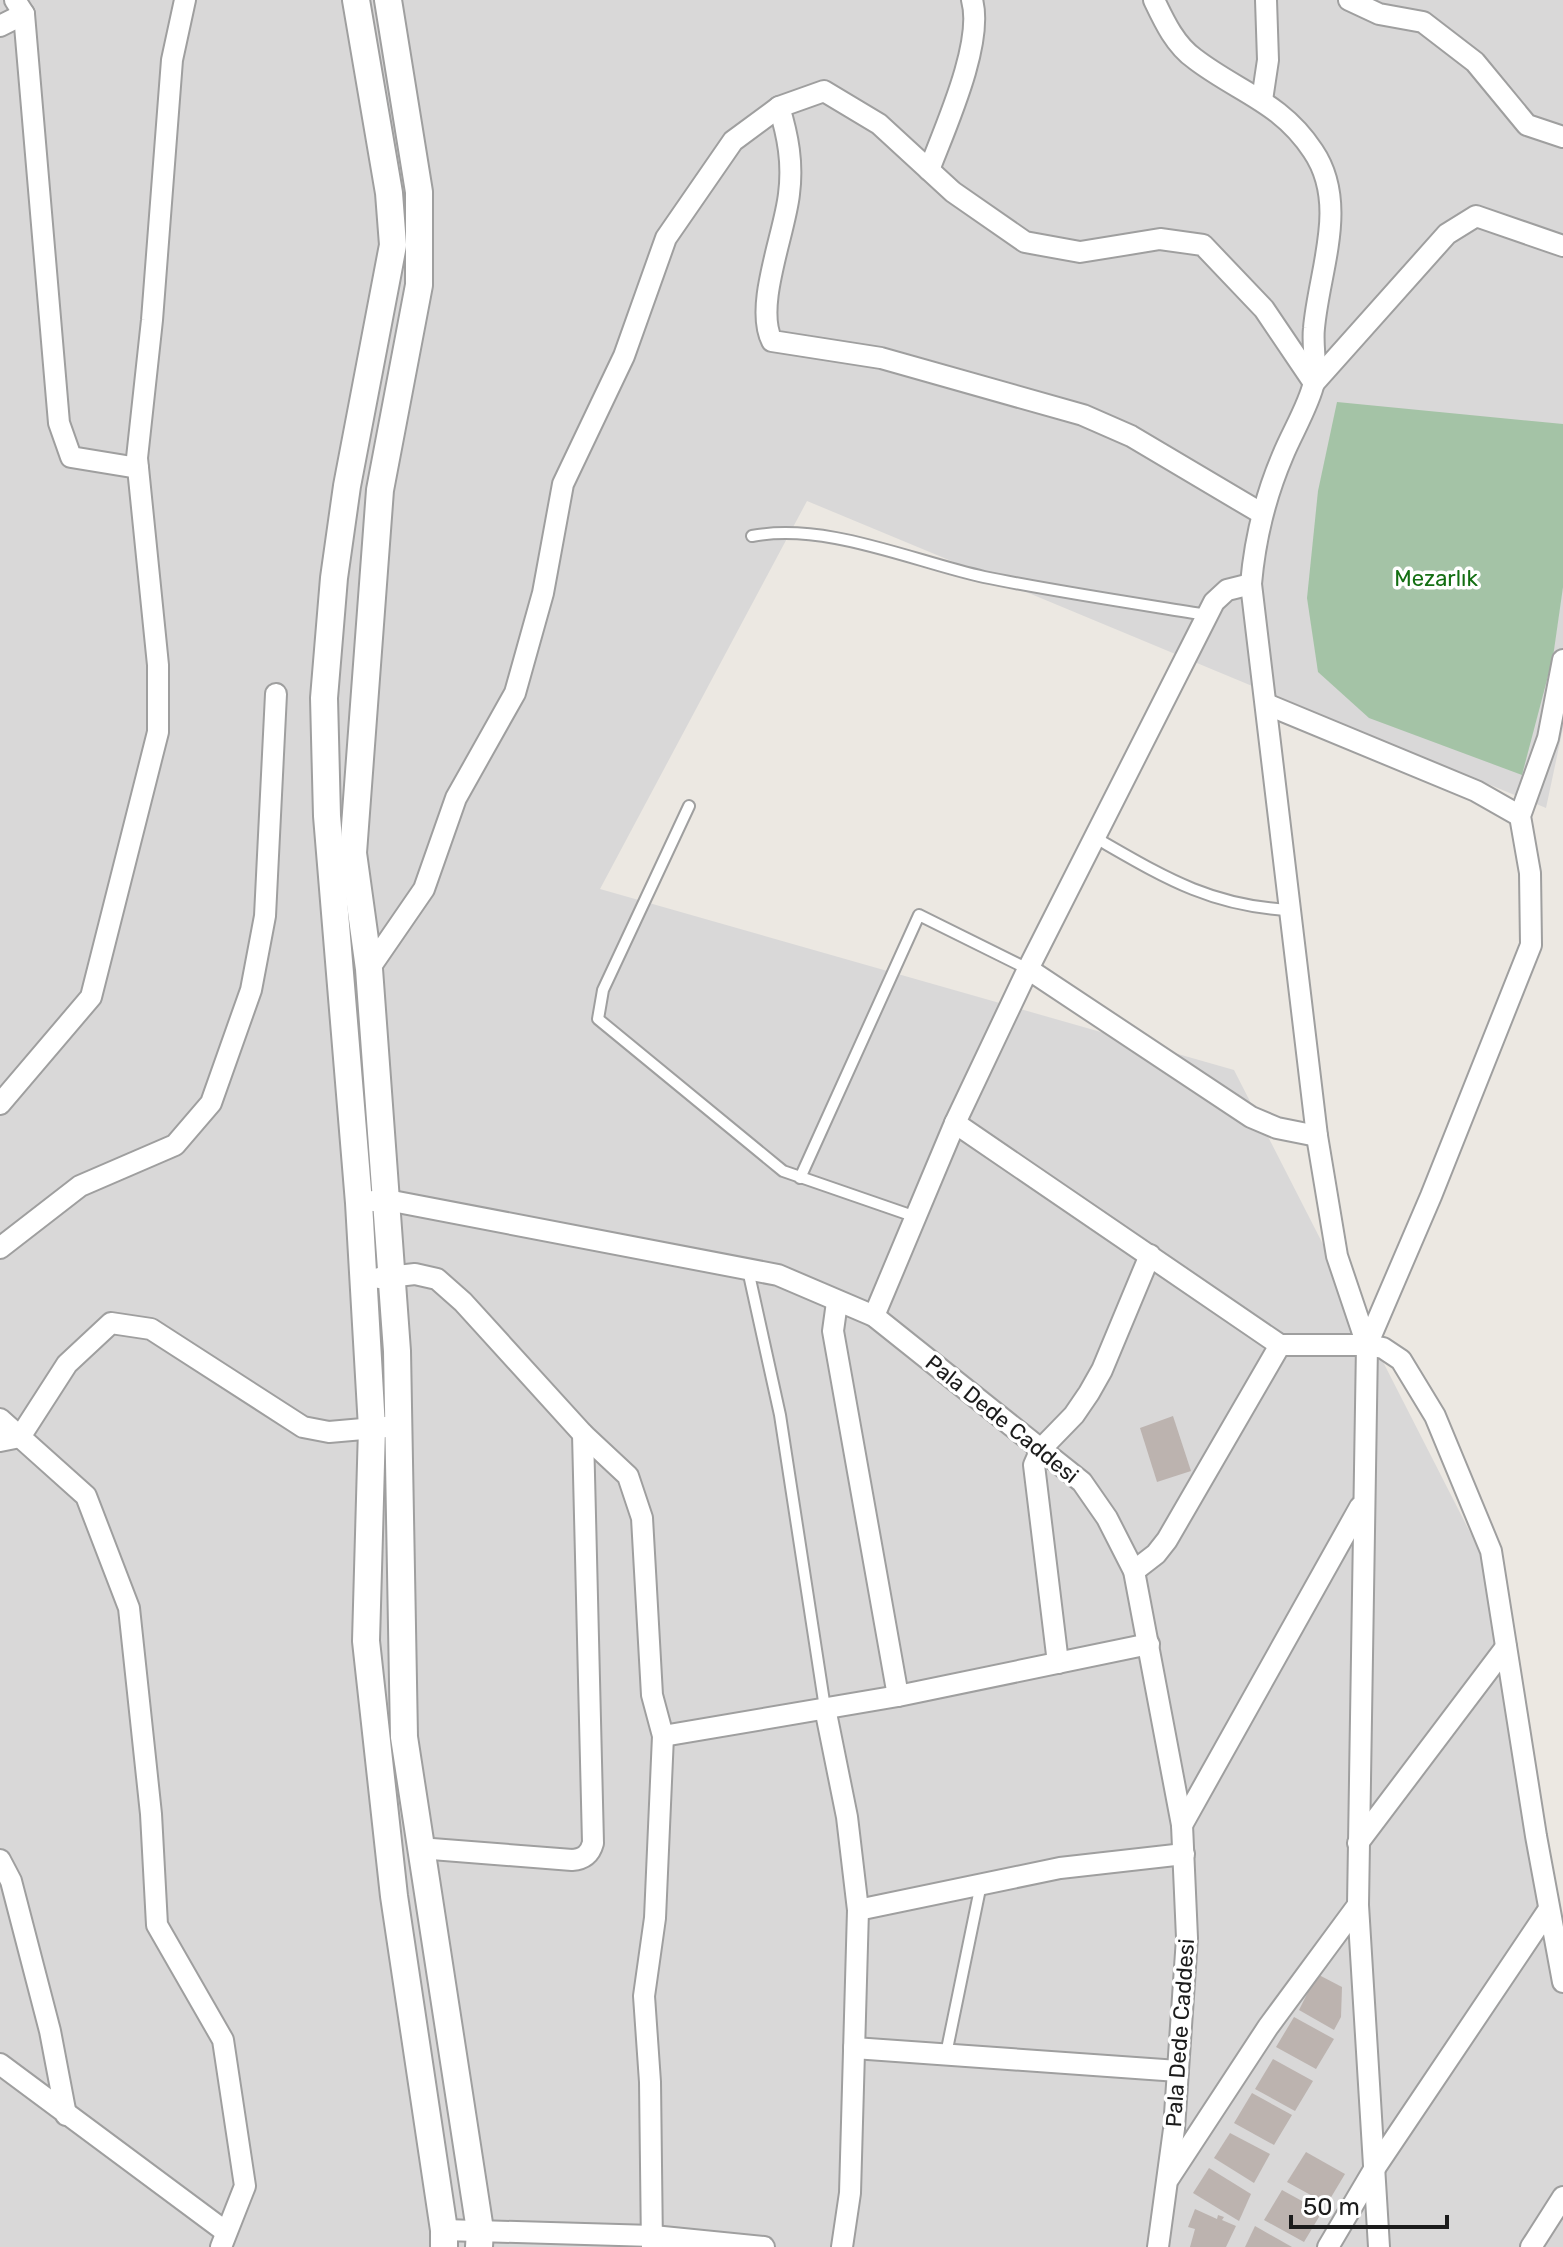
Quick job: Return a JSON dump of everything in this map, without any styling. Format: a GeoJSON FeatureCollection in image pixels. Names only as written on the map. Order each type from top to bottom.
{"type":"FeatureCollection","features":[{"type":"Feature","properties":{"kind":"street"},"geometry":{"type":"LineString","coordinates":[[0,1104],[91,997],[158,732],[158,665],[138,468],[172,60],[185,0]]}},
{"type":"Feature","properties":{"kind":"street"},"geometry":{"type":"LineString","coordinates":[[356,0],[389,193],[393,245],[347,486],[334,578],[324,698],[327,816],[359,1203],[372,1428],[366,1641],[394,1896],[444,2238],[764,2247]]}},
{"type":"Feature","properties":{"kind":"street"},"geometry":{"type":"LineString","coordinates":[[929,170],[967,60],[974,30],[972,0]]}},
{"type":"Feature","properties":{"kind":"street"},"geometry":{"type":"LineString","coordinates":[[1154,0],[1169,31],[1193,58],[1262,100],[1299,131],[1316,155],[1328,186],[1331,224],[1314,328],[1314,383]]}},
{"type":"Feature","properties":{"kind":"street"},"geometry":{"type":"LineString","coordinates":[[1262,100],[1268,60],[1266,0]]}},
{"type":"Feature","properties":{"kind":"street"},"geometry":{"type":"LineString","coordinates":[[1349,0],[1367,10],[1423,22],[1433,28],[1475,62],[1527,125],[1563,137]]}},
{"type":"Feature","properties":{"kind":"street"},"geometry":{"type":"LineString","coordinates":[[391,2],[419,192],[419,285],[380,490],[353,853],[369,969],[392,1277],[400,1426],[404,1737],[480,2238]]}},
{"type":"Feature","properties":{"kind":"street"},"geometry":{"type":"LineString","coordinates":[[19,7],[59,423],[71,457],[138,468]]}},
{"type":"Feature","properties":{"kind":"street"},"geometry":{"type":"LineString","coordinates":[[0,26],[19,7]]}},
{"type":"Feature","properties":{"kind":"street"},"geometry":{"type":"LineString","coordinates":[[369,969],[424,889],[456,798],[515,693],[543,593],[563,484],[624,356],[666,238],[733,141],[779,107],[824,91],[879,124],[953,192],[1025,242],[1080,252],[1160,239],[1203,245],[1264,309],[1314,383]]}},
{"type":"Feature","properties":{"kind":"street"},"geometry":{"type":"LineString","coordinates":[[779,107],[790,150],[791,174],[789,197],[765,307],[766,327],[772,341],[881,358],[1083,415],[1131,436],[1261,513]]}},
{"type":"Feature","properties":{"kind":"street"},"geometry":{"type":"LineString","coordinates":[[1379,2247],[1358,1905],[1362,1502],[1367,1345],[1337,1256],[1317,1136],[1251,584],[1261,513],[1314,383],[1447,234],[1476,216],[1563,246]]}},
{"type":"Feature","properties":{"kind":"street"},"geometry":{"type":"LineString","coordinates":[[874,1316],[955,1123],[1028,969],[1207,615],[1214,602],[1227,590],[1251,584]]}},
{"type":"Feature","properties":{"kind":"street"},"geometry":{"type":"LineString","coordinates":[[1367,1345],[1431,1196],[1531,945],[1530,873],[1520,816],[1548,738],[1563,660]]}},
{"type":"Feature","properties":{"kind":"street"},"geometry":{"type":"LineString","coordinates":[[0,1248],[80,1186],[175,1145],[211,1103],[251,990],[265,916],[276,694]]}},
{"type":"Feature","properties":{"kind":"street"},"geometry":{"type":"LineString","coordinates":[[1266,704],[1476,791],[1520,816]]}},
{"type":"Feature","properties":{"kind":"street"},"geometry":{"type":"LineString","coordinates":[[1028,969],[1251,1117],[1277,1128],[1317,1136]]}},
{"type":"Feature","properties":{"kind":"street"},"geometry":{"type":"LineString","coordinates":[[955,1123],[1280,1345],[1367,1345],[1383,1348],[1401,1360],[1435,1416],[1491,1551],[1563,1982]]}},
{"type":"Feature","properties":{"kind":"street","name":"Pala Dede Caddesi"},"geometry":{"type":"LineString","coordinates":[[359,1203],[387,1200],[778,1275],[874,1316],[1082,1482],[1107,1518],[1134,1571],[1182,1825],[1187,1938],[1178,2071],[1158,2247]]}},
{"type":"Feature","properties":{"kind":"street"},"geometry":{"type":"LineString","coordinates":[[1058,1663],[1033,1472],[1035,1459],[1074,1415],[1102,1370],[1150,1255]]}},
{"type":"Feature","properties":{"kind":"street"},"geometry":{"type":"LineString","coordinates":[[363,1279],[415,1274],[437,1279],[463,1302],[583,1434],[628,1476],[642,1518],[652,1695],[663,1736],[655,1918],[644,1996],[650,2082],[653,2242]]}},
{"type":"Feature","properties":{"kind":"street"},"geometry":{"type":"LineString","coordinates":[[837,1302],[833,1331],[898,1696]]}},
{"type":"Feature","properties":{"kind":"street"},"geometry":{"type":"LineString","coordinates":[[10,1439],[67,1364],[111,1323],[151,1329],[303,1427],[329,1432],[400,1426]]}},
{"type":"Feature","properties":{"kind":"street"},"geometry":{"type":"LineString","coordinates":[[1134,1571],[1156,1554],[1167,1540],[1280,1345]]}},
{"type":"Feature","properties":{"kind":"street"},"geometry":{"type":"LineString","coordinates":[[0,1419],[10,1439],[86,1496],[129,1608],[151,1814],[157,1925],[223,2040],[245,2186],[224,2240],[0,2064]]}},
{"type":"Feature","properties":{"kind":"street"},"geometry":{"type":"LineString","coordinates":[[419,1848],[572,1860],[583,1858],[591,1849],[583,1434]]}},
{"type":"Feature","properties":{"kind":"street"},"geometry":{"type":"LineString","coordinates":[[1182,1825],[1362,1502]]}},
{"type":"Feature","properties":{"kind":"street"},"geometry":{"type":"LineString","coordinates":[[663,1736],[898,1696],[1149,1644]]}},
{"type":"Feature","properties":{"kind":"street"},"geometry":{"type":"LineString","coordinates":[[1358,1843],[1506,1647]]}},
{"type":"Feature","properties":{"kind":"street"},"geometry":{"type":"LineString","coordinates":[[825,1708],[847,1817],[858,1910],[850,2193],[842,2247]]}},
{"type":"Feature","properties":{"kind":"street"},"geometry":{"type":"LineString","coordinates":[[858,1910],[981,1883],[1107,1861],[1184,1854]]}},
{"type":"Feature","properties":{"kind":"street"},"geometry":{"type":"LineString","coordinates":[[0,1860],[11,1881],[50,2031],[66,2115]]}},
{"type":"Feature","properties":{"kind":"street"},"geometry":{"type":"LineString","coordinates":[[1167,2181],[1268,2027],[1358,1905]]}},
{"type":"Feature","properties":{"kind":"street"},"geometry":{"type":"LineString","coordinates":[[1328,2247],[1373,2171],[1549,1909]]}},
{"type":"Feature","properties":{"kind":"street"},"geometry":{"type":"LineString","coordinates":[[854,2048],[1178,2071]]}},
{"type":"Feature","properties":{"kind":"street"},"geometry":{"type":"LineString","coordinates":[[1531,2247],[1563,2197]]}},
{"type":"Feature","properties":{"kind":"lane"},"geometry":{"type":"LineString","coordinates":[[752,536],[778,532],[815,533],[984,576],[1207,615]]}},
{"type":"Feature","properties":{"kind":"lane"},"geometry":{"type":"LineString","coordinates":[[689,806],[603,990],[598,1019],[783,1171],[916,1217]]}},
{"type":"Feature","properties":{"kind":"lane"},"geometry":{"type":"LineString","coordinates":[[1094,837],[1187,889],[1239,905],[1290,910]]}},
{"type":"Feature","properties":{"kind":"lane"},"geometry":{"type":"LineString","coordinates":[[800,1178],[919,915],[1028,969]]}},
{"type":"Feature","properties":{"kind":"lane"},"geometry":{"type":"LineString","coordinates":[[748,1270],[780,1415],[825,1708]]}},
{"type":"Feature","properties":{"kind":"lane"},"geometry":{"type":"LineString","coordinates":[[946,2054],[981,1883]]}},
{"type":"Feature","properties":{"kind":"shaded area"},"geometry":{"type":"Polygon","coordinates":[[[0,0],[1563,0],[1563,728],[1546,808],[807,501],[600,889],[1234,1070],[1500,1591],[1563,1926],[1563,2247],[0,2247],[0,0]]]}},
{"type":"Feature","properties":{"kind":"green space","name":"Mezarlık"},"geometry":{"type":"Polygon","coordinates":[[[1337,402],[1563,424],[1563,587],[1553,657],[1522,775],[1369,718],[1318,672],[1307,598],[1318,491],[1337,402]]]}},
{"type":"Feature","properties":{"kind":"building"},"geometry":{"type":"Polygon","coordinates":[[[1173,1416],[1191,1471],[1157,1482],[1140,1428],[1173,1416]]]}},
{"type":"Feature","properties":{"kind":"building"},"geometry":{"type":"Polygon","coordinates":[[[1317,1974],[1342,1987],[1341,2017],[1334,2030],[1299,2010],[1317,1974]]]}},
{"type":"Feature","properties":{"kind":"building"},"geometry":{"type":"Polygon","coordinates":[[[1294,2017],[1334,2039],[1316,2069],[1276,2047],[1294,2017]]]}},
{"type":"Feature","properties":{"kind":"building"},"geometry":{"type":"Polygon","coordinates":[[[1273,2059],[1313,2081],[1295,2111],[1255,2089],[1273,2059]]]}},
{"type":"Feature","properties":{"kind":"building"},"geometry":{"type":"Polygon","coordinates":[[[1252,2093],[1292,2115],[1274,2145],[1234,2123],[1252,2093]]]}},
{"type":"Feature","properties":{"kind":"building"},"geometry":{"type":"Polygon","coordinates":[[[1230,2133],[1270,2154],[1254,2183],[1214,2158],[1230,2133]]]}},
{"type":"Feature","properties":{"kind":"building"},"geometry":{"type":"Polygon","coordinates":[[[1306,2152],[1345,2174],[1327,2204],[1287,2182],[1306,2152]]]}},
{"type":"Feature","properties":{"kind":"building"},"geometry":{"type":"Polygon","coordinates":[[[1209,2168],[1251,2194],[1239,2221],[1193,2193],[1209,2168]]]}},
{"type":"Feature","properties":{"kind":"building"},"geometry":{"type":"Polygon","coordinates":[[[1282,2190],[1322,2212],[1304,2242],[1264,2220],[1282,2190]]]}},
{"type":"Feature","properties":{"kind":"building"},"geometry":{"type":"Polygon","coordinates":[[[1195,2209],[1217,2219],[1218,2215],[1224,2217],[1222,2220],[1236,2226],[1226,2247],[1190,2247],[1195,2229],[1188,2227],[1195,2209]]]}},
{"type":"Feature","properties":{"kind":"building"},"geometry":{"type":"Polygon","coordinates":[[[1255,2226],[1292,2247],[1245,2247],[1255,2226]]]}}]}
